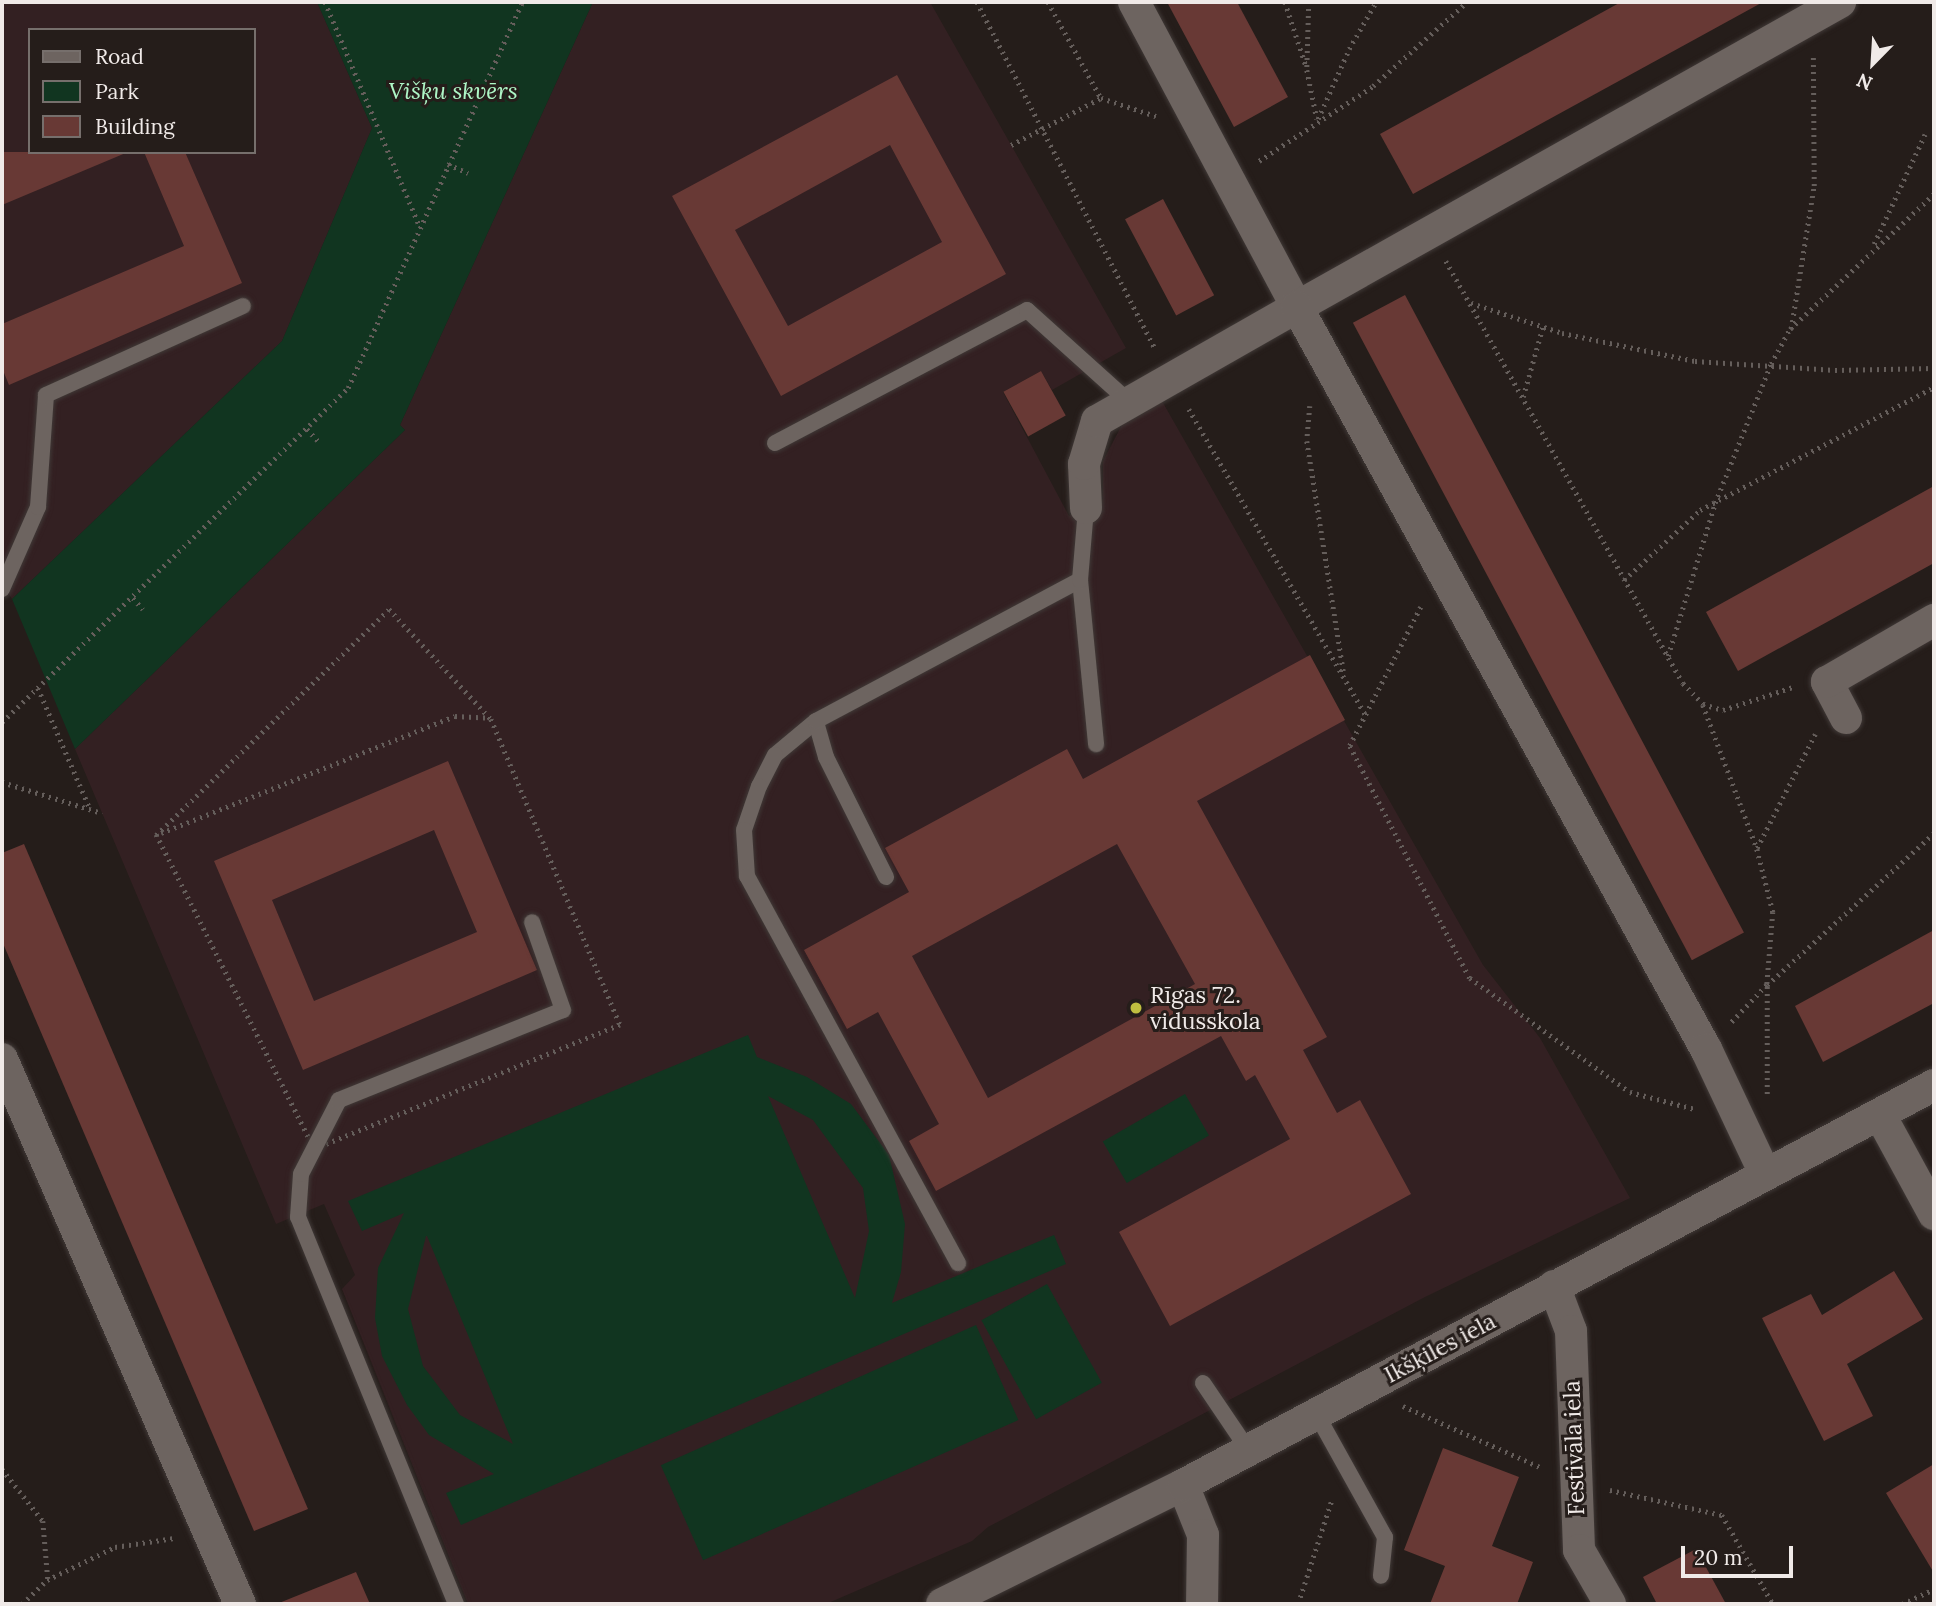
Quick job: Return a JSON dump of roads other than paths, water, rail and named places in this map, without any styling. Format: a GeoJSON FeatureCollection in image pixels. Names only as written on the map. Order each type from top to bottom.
{"type":"FeatureCollection","features":[{"type":"Feature","properties":{"kind":"street"},"geometry":{"type":"LineString","coordinates":[[1135,2],[1440,571],[1706,1049],[1736,1120],[1765,1174]]}},
{"type":"Feature","properties":{"kind":"street"},"geometry":{"type":"LineString","coordinates":[[1086,508],[1084,464],[1097,421],[1170,377],[1840,2]]}},
{"type":"Feature","properties":{"kind":"street"},"geometry":{"type":"LineString","coordinates":[[1838,703],[1934,620]]}},
{"type":"Feature","properties":{"kind":"street"},"geometry":{"type":"LineString","coordinates":[[2,1059],[12,1109],[240,1604]]}},
{"type":"Feature","properties":{"kind":"street","name":"Ikšķiles iela"},"geometry":{"type":"LineString","coordinates":[[942,1604],[1249,1451],[1554,1286],[1934,1086]]}},
{"type":"Feature","properties":{"kind":"street"},"geometry":{"type":"LineString","coordinates":[[1881,1115],[1934,1214]]}},
{"type":"Feature","properties":{"kind":"street","name":"Festivāla iela"},"geometry":{"type":"LineString","coordinates":[[1554,1286],[1571,1331],[1574,1482],[1579,1550],[1610,1604]]}},
{"type":"Feature","properties":{"kind":"street"},"geometry":{"type":"LineString","coordinates":[[1183,1485],[1203,1535],[1202,1604]]}},
{"type":"Feature","properties":{"kind":"lane"},"geometry":{"type":"LineString","coordinates":[[2,589],[38,507],[46,395],[243,306]]}},
{"type":"Feature","properties":{"kind":"lane"},"geometry":{"type":"LineString","coordinates":[[775,443],[1027,310],[1128,401]]}},
{"type":"Feature","properties":{"kind":"lane"},"geometry":{"type":"LineString","coordinates":[[1086,508],[1080,580],[1096,744]]}},
{"type":"Feature","properties":{"kind":"lane"},"geometry":{"type":"LineString","coordinates":[[958,1264],[747,876],[744,830],[759,786],[775,755],[816,721],[1080,580]]}},
{"type":"Feature","properties":{"kind":"lane"},"geometry":{"type":"LineString","coordinates":[[816,721],[826,757],[886,877]]}},
{"type":"Feature","properties":{"kind":"lane"},"geometry":{"type":"LineString","coordinates":[[456,1604],[298,1217],[301,1174],[339,1100],[563,1010],[532,922]]}},
{"type":"Feature","properties":{"kind":"lane"},"geometry":{"type":"LineString","coordinates":[[1203,1383],[1249,1451]]}},
{"type":"Feature","properties":{"kind":"lane"},"geometry":{"type":"LineString","coordinates":[[1317,1415],[1385,1537],[1381,1576]]}},
{"type":"Feature","properties":{"kind":"place","name":"Rīgas 72. vidusskola"},"geometry":{"type":"Point","coordinates":[1136,1008]}},
{"type":"Feature","properties":{"kind":"park label","name":"Višķu skvērs"},"geometry":{"type":"Point","coordinates":[453,91]}}]}
